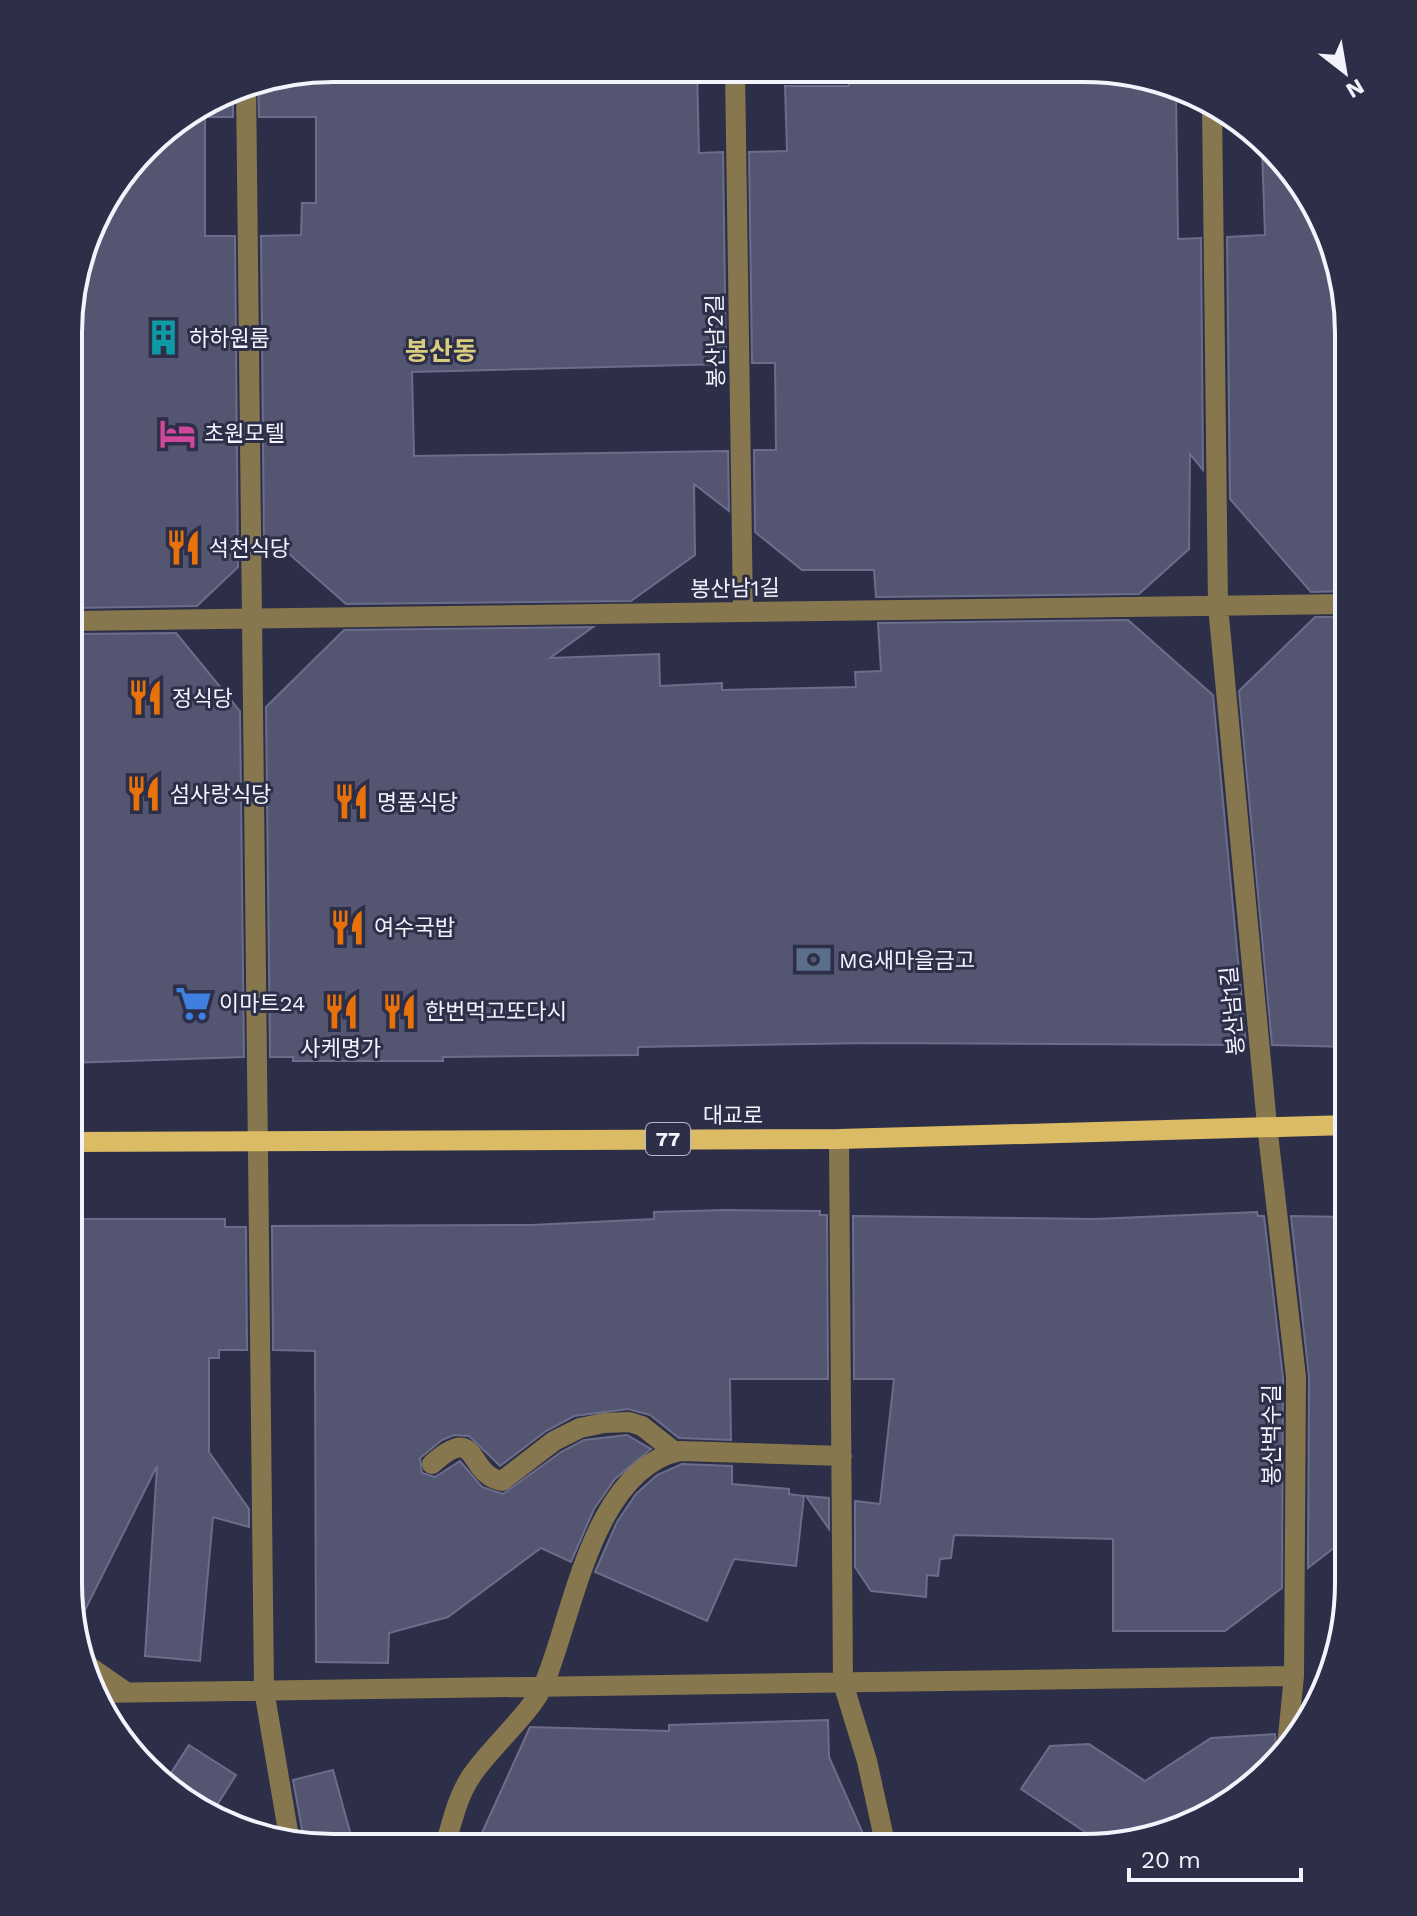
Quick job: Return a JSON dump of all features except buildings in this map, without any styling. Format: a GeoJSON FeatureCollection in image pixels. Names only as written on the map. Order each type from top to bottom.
{"type":"FeatureCollection","features":[{"type":"Feature","properties":{"kind":"main road","name":"대교로"},"geometry":{"type":"LineString","coordinates":[[82,1142],[839,1139],[1334,1125]]}},
{"type":"Feature","properties":{"kind":"street","name":"봉산남2길"},"geometry":{"type":"LineString","coordinates":[[735,82],[743,612]]}},
{"type":"Feature","properties":{"kind":"street"},"geometry":{"type":"LineString","coordinates":[[246,97],[264,1690],[288,1829]]}},
{"type":"Feature","properties":{"kind":"street"},"geometry":{"type":"LineString","coordinates":[[1212,117],[1218,606]]}},
{"type":"Feature","properties":{"kind":"street","name":"봉산남1길"},"geometry":{"type":"LineString","coordinates":[[82,621],[1335,604]]}},
{"type":"Feature","properties":{"kind":"street","name":"봉산남1길"},"geometry":{"type":"LineString","coordinates":[[1218,606],[1267,1125]]}},
{"type":"Feature","properties":{"kind":"street","name":"봉산벅수길"},"geometry":{"type":"LineString","coordinates":[[1267,1125],[1296,1377],[1294,1676],[1289,1729]]}},
{"type":"Feature","properties":{"kind":"street"},"geometry":{"type":"LineString","coordinates":[[839,1139],[843,1683],[867,1761],[883,1834]]}},
{"type":"Feature","properties":{"kind":"street"},"geometry":{"type":"LineString","coordinates":[[432,1464],[453,1446],[461,1446],[489,1475],[502,1481],[554,1441],[580,1428],[629,1422],[642,1426],[675,1452]]}},
{"type":"Feature","properties":{"kind":"street"},"geometry":{"type":"LineString","coordinates":[[446,1834],[461,1793],[473,1773],[543,1686],[593,1539],[626,1489],[662,1457],[675,1452],[842,1456]]}},
{"type":"Feature","properties":{"kind":"street"},"geometry":{"type":"LineString","coordinates":[[99,1673],[126,1692]]}},
{"type":"Feature","properties":{"kind":"street"},"geometry":{"type":"LineString","coordinates":[[107,1693],[1294,1676]]}},
{"type":"Feature","properties":{"kind":"place","name":"하하원룸"},"geometry":{"type":"Point","coordinates":[163,338]}},
{"type":"Feature","properties":{"kind":"place","name":"초원모텔"},"geometry":{"type":"Point","coordinates":[178,433]}},
{"type":"Feature","properties":{"kind":"place","name":"석천식당"},"geometry":{"type":"Point","coordinates":[183,548]}},
{"type":"Feature","properties":{"kind":"place","name":"정식당"},"geometry":{"type":"Point","coordinates":[146,698]}},
{"type":"Feature","properties":{"kind":"place","name":"섬사랑식당"},"geometry":{"type":"Point","coordinates":[144,794]}},
{"type":"Feature","properties":{"kind":"place","name":"명품식당"},"geometry":{"type":"Point","coordinates":[351,802]}},
{"type":"Feature","properties":{"kind":"place","name":"여수국밥"},"geometry":{"type":"Point","coordinates":[348,927]}},
{"type":"Feature","properties":{"kind":"place","name":"MG새마을금고"},"geometry":{"type":"Point","coordinates":[813,960]}},
{"type":"Feature","properties":{"kind":"place","name":"이마트24"},"geometry":{"type":"Point","coordinates":[193,1003]}},
{"type":"Feature","properties":{"kind":"place","name":"한번먹고또다시"},"geometry":{"type":"Point","coordinates":[399,1011]}},
{"type":"Feature","properties":{"kind":"place","name":"사케명가"},"geometry":{"type":"Point","coordinates":[341,1012]}},
{"type":"Feature","properties":{"kind":"district","name":"봉산동"},"geometry":{"type":"Point","coordinates":[441,351]}}]}
